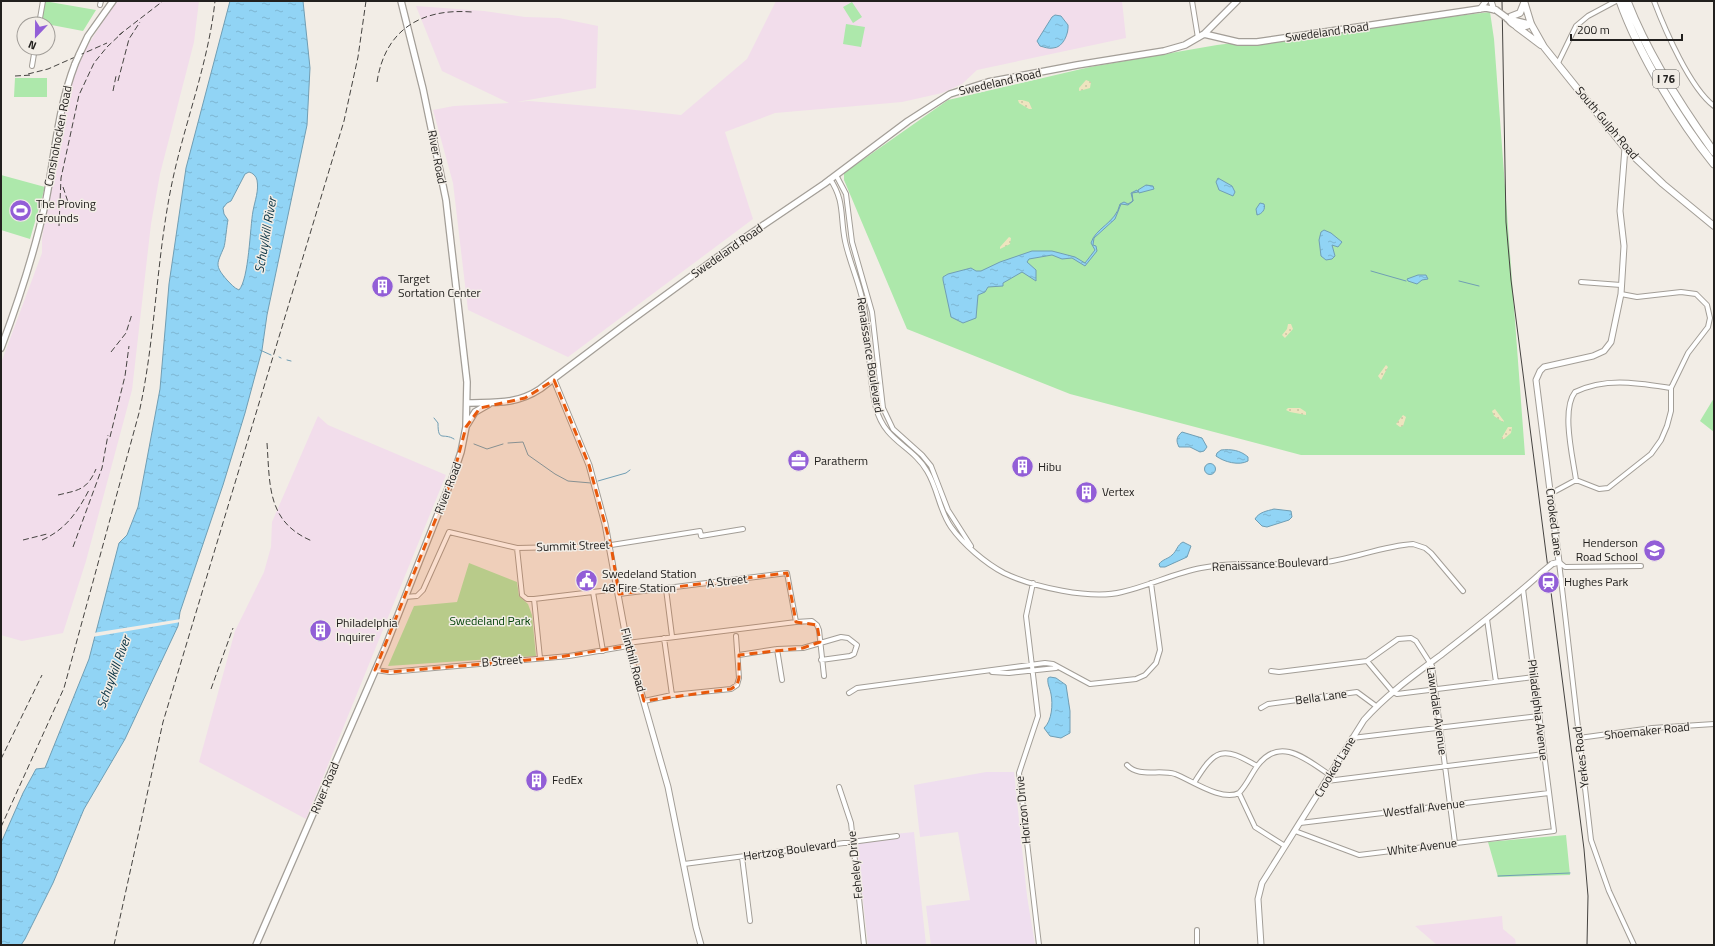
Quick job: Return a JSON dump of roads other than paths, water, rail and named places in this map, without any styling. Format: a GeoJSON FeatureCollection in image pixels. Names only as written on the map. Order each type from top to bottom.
{"type":"FeatureCollection","features":[{"type":"Feature","properties":{"kind":"highway","name":"I 76"},"geometry":{"type":"LineString","coordinates":[[1620,1],[1636,40],[1662,86],[1684,123],[1713,164]]}},
{"type":"Feature","properties":{"kind":"highway","name":"I 76"},"geometry":{"type":"LineString","coordinates":[[1627,1],[1634,19],[1670,86],[1714,152]]}},
{"type":"Feature","properties":{"kind":"main road","name":"Conshohocken Road"},"geometry":{"type":"LineString","coordinates":[[1,348],[24,287],[36,244],[64,97],[75,64],[88,36],[113,1]]}},
{"type":"Feature","properties":{"kind":"main road","name":"River Road"},"geometry":{"type":"LineString","coordinates":[[256,945],[405,597],[456,468],[466,427],[467,382],[446,200],[423,90],[401,1]]}},
{"type":"Feature","properties":{"kind":"main road"},"geometry":{"type":"LineString","coordinates":[[1204,34],[1237,1]]}},
{"type":"Feature","properties":{"kind":"main road"},"geometry":{"type":"LineString","coordinates":[[1507,19],[1520,13],[1524,2]]}},
{"type":"Feature","properties":{"kind":"main road","name":"South Gulph Road"},"geometry":{"type":"LineString","coordinates":[[1524,2],[1531,24],[1544,47],[1625,148],[1663,184],[1714,226]]}},
{"type":"Feature","properties":{"kind":"main road","name":"Swedeland Road"},"geometry":{"type":"LineString","coordinates":[[467,403],[507,402],[525,398],[554,380],[626,324],[723,253],[836,175],[908,121],[940,100],[958,91],[988,82],[1054,69],[1164,51],[1185,45],[1204,34],[1238,42],[1257,42],[1480,9],[1495,10]]}},
{"type":"Feature","properties":{"kind":"main road"},"geometry":{"type":"LineString","coordinates":[[1495,10],[1544,47]]}},
{"type":"Feature","properties":{"kind":"main road"},"geometry":{"type":"LineString","coordinates":[[1507,19],[1531,24]]}},
{"type":"Feature","properties":{"kind":"main road"},"geometry":{"type":"LineString","coordinates":[[1517,27],[1525,28],[1531,24]]}},
{"type":"Feature","properties":{"kind":"main road"},"geometry":{"type":"LineString","coordinates":[[466,427],[475,412],[490,403]]}},
{"type":"Feature","properties":{"kind":"street"},"geometry":{"type":"LineString","coordinates":[[40,16],[43,1]]}},
{"type":"Feature","properties":{"kind":"street"},"geometry":{"type":"LineString","coordinates":[[1192,1],[1198,38]]}},
{"type":"Feature","properties":{"kind":"street"},"geometry":{"type":"LineString","coordinates":[[1480,9],[1486,1]]}},
{"type":"Feature","properties":{"kind":"street"},"geometry":{"type":"LineString","coordinates":[[1491,1],[1495,10]]}},
{"type":"Feature","properties":{"kind":"street"},"geometry":{"type":"LineString","coordinates":[[1558,63],[1576,26],[1588,16],[1616,1]]}},
{"type":"Feature","properties":{"kind":"street"},"geometry":{"type":"LineString","coordinates":[[1654,1],[1668,37],[1701,94],[1714,106]]}},
{"type":"Feature","properties":{"kind":"street"},"geometry":{"type":"LineString","coordinates":[[32,66],[34,56]]}},
{"type":"Feature","properties":{"kind":"street","name":"Crooked Lane"},"geometry":{"type":"LineString","coordinates":[[1261,945],[1258,899],[1260,888],[1364,720],[1376,706],[1393,692],[1487,619],[1552,564],[1559,562],[1536,386],[1540,371],[1549,365],[1593,356],[1604,351],[1613,336],[1621,294],[1624,246],[1620,211],[1625,148]]}},
{"type":"Feature","properties":{"kind":"street","name":"Renaissance Boulevard"},"geometry":{"type":"LineString","coordinates":[[836,175],[846,194],[852,242],[872,312],[880,393],[885,414],[893,429],[932,466],[948,510],[975,551]]}},
{"type":"Feature","properties":{"kind":"street","name":"Renaissance Boulevard"},"geometry":{"type":"LineString","coordinates":[[830,179],[840,198],[846,243],[864,307],[874,394],[879,416],[890,435],[926,469],[946,520],[958,537],[1003,572],[1033,583],[1093,595],[1122,593],[1192,570],[1217,564],[1319,563],[1413,544],[1422,547],[1431,553],[1463,591]]}},
{"type":"Feature","properties":{"kind":"street"},"geometry":{"type":"LineString","coordinates":[[1581,282],[1621,285]]}},
{"type":"Feature","properties":{"kind":"street"},"geometry":{"type":"LineString","coordinates":[[1550,494],[1576,480],[1599,489],[1608,488],[1651,454],[1661,440],[1667,426],[1671,411],[1671,388],[1688,353],[1708,327],[1710,318],[1707,305],[1700,297],[1687,292],[1637,297],[1621,294]]}},
{"type":"Feature","properties":{"kind":"street","name":"Flinthill Road"},"geometry":{"type":"LineString","coordinates":[[554,380],[589,464],[611,546],[628,645],[670,792],[696,927],[701,945]]}},
{"type":"Feature","properties":{"kind":"street"},"geometry":{"type":"LineString","coordinates":[[1576,480],[1568,414],[1570,401],[1575,392],[1608,382],[1628,381],[1671,388]]}},
{"type":"Feature","properties":{"kind":"street","name":"Summit Street"},"geometry":{"type":"LineString","coordinates":[[405,597],[417,596],[423,590],[449,532],[517,548],[611,546],[700,531],[701,536],[742,529]]}},
{"type":"Feature","properties":{"kind":"street"},"geometry":{"type":"LineString","coordinates":[[517,548],[522,595],[527,599],[534,599],[540,658]]}},
{"type":"Feature","properties":{"kind":"street"},"geometry":{"type":"LineString","coordinates":[[1559,562],[1565,567],[1641,566]]}},
{"type":"Feature","properties":{"kind":"street","name":"Yerkes Road"},"geometry":{"type":"LineString","coordinates":[[1559,562],[1591,840],[1609,891],[1634,945]]}},
{"type":"Feature","properties":{"kind":"street","name":"A Street"},"geometry":{"type":"LineString","coordinates":[[534,599],[593,592],[666,589],[787,573],[796,622]]}},
{"type":"Feature","properties":{"kind":"street","name":"Horizon Drive"},"geometry":{"type":"LineString","coordinates":[[1033,583],[1026,616],[1038,716],[1019,773],[1039,945]]}},
{"type":"Feature","properties":{"kind":"street"},"geometry":{"type":"LineString","coordinates":[[849,692],[856,688],[1046,663],[1059,668],[1083,682],[1092,684],[1136,679],[1150,671],[1156,663],[1160,650],[1151,583]]}},
{"type":"Feature","properties":{"kind":"street"},"geometry":{"type":"LineString","coordinates":[[666,589],[672,636]]}},
{"type":"Feature","properties":{"kind":"street","name":"Philadelphia Avenue"},"geometry":{"type":"LineString","coordinates":[[1523,589],[1554,831]]}},
{"type":"Feature","properties":{"kind":"street"},"geometry":{"type":"LineString","coordinates":[[593,592],[602,652]]}},
{"type":"Feature","properties":{"kind":"street"},"geometry":{"type":"LineString","coordinates":[[1487,619],[1496,682]]}},
{"type":"Feature","properties":{"kind":"street","name":"B Street"},"geometry":{"type":"LineString","coordinates":[[375,670],[390,672],[602,652],[672,636],[812,621],[817,625],[824,676]]}},
{"type":"Feature","properties":{"kind":"street"},"geometry":{"type":"LineString","coordinates":[[644,701],[672,695],[731,689],[737,685],[740,678],[736,636]]}},
{"type":"Feature","properties":{"kind":"street"},"geometry":{"type":"LineString","coordinates":[[738,655],[777,649],[803,648],[841,637],[848,638],[857,645],[854,654],[850,656],[821,660]]}},
{"type":"Feature","properties":{"kind":"street"},"geometry":{"type":"LineString","coordinates":[[664,638],[672,695]]}},
{"type":"Feature","properties":{"kind":"street","name":"Lawndale Avenue"},"geometry":{"type":"LineString","coordinates":[[1271,671],[1279,672],[1367,661],[1398,638],[1411,638],[1416,641],[1430,663],[1436,690],[1455,843]]}},
{"type":"Feature","properties":{"kind":"street"},"geometry":{"type":"LineString","coordinates":[[777,649],[782,680]]}},
{"type":"Feature","properties":{"kind":"street"},"geometry":{"type":"LineString","coordinates":[[1367,661],[1393,692],[1397,694],[1534,677]]}},
{"type":"Feature","properties":{"kind":"street"},"geometry":{"type":"LineString","coordinates":[[984,671],[1004,673],[1059,668]]}},
{"type":"Feature","properties":{"kind":"street","name":"Bella Lane"},"geometry":{"type":"LineString","coordinates":[[1261,708],[1268,704],[1357,692],[1376,706]]}},
{"type":"Feature","properties":{"kind":"street"},"geometry":{"type":"LineString","coordinates":[[1352,738],[1539,716]]}},
{"type":"Feature","properties":{"kind":"street","name":"Shoemaker Road"},"geometry":{"type":"LineString","coordinates":[[1579,738],[1652,728],[1714,724]]}},
{"type":"Feature","properties":{"kind":"street"},"geometry":{"type":"LineString","coordinates":[[1127,764],[1138,772],[1169,772],[1222,795],[1232,796],[1239,793],[1257,766],[1272,754],[1289,752],[1300,755],[1330,775]]}},
{"type":"Feature","properties":{"kind":"street"},"geometry":{"type":"LineString","coordinates":[[1194,783],[1209,761],[1222,753],[1236,754],[1257,766]]}},
{"type":"Feature","properties":{"kind":"street"},"geometry":{"type":"LineString","coordinates":[[1327,781],[1544,754]]}},
{"type":"Feature","properties":{"kind":"street","name":"Feheley Drive"},"geometry":{"type":"LineString","coordinates":[[840,787],[849,814],[864,945]]}},
{"type":"Feature","properties":{"kind":"street"},"geometry":{"type":"LineString","coordinates":[[1239,793],[1255,827],[1285,846]]}},
{"type":"Feature","properties":{"kind":"street","name":"Westfall Avenue"},"geometry":{"type":"LineString","coordinates":[[1300,823],[1549,793]]}},
{"type":"Feature","properties":{"kind":"street","name":"White Avenue"},"geometry":{"type":"LineString","coordinates":[[1295,831],[1355,855],[1554,831]]}},
{"type":"Feature","properties":{"kind":"street","name":"Hertzog Boulevard"},"geometry":{"type":"LineString","coordinates":[[684,864],[897,836]]}},
{"type":"Feature","properties":{"kind":"street"},"geometry":{"type":"LineString","coordinates":[[742,857],[750,921]]}},
{"type":"Feature","properties":{"kind":"street"},"geometry":{"type":"LineString","coordinates":[[1197,930],[1197,945]]}},
{"type":"Feature","properties":{"kind":"water","name":"Schuylkill River"},"geometry":{"type":"Polygon","coordinates":[[[230,1],[303,1],[310,68],[307,125],[267,315],[262,350],[223,485],[180,612],[178,626],[125,739],[84,809],[53,883],[25,939],[21,945],[1,945],[1,843],[23,793],[36,769],[45,768],[89,659],[119,543],[127,535],[138,507],[160,389],[169,284],[186,168],[230,1]],[[250,172],[245,174],[231,201],[223,208],[224,214],[228,220],[224,245],[218,261],[220,271],[234,287],[239,290],[245,275],[253,211],[257,192],[257,179],[250,172]]]}},
{"type":"Feature","properties":{"kind":"water"},"geometry":{"type":"Polygon","coordinates":[[[1055,15],[1061,16],[1068,25],[1065,40],[1060,46],[1057,47],[1050,48],[1040,46],[1037,41],[1052,17],[1055,15]]]}},
{"type":"Feature","properties":{"kind":"water"},"geometry":{"type":"Polygon","coordinates":[[[1218,178],[1232,186],[1235,192],[1233,196],[1219,190],[1216,182],[1218,178]]]}},
{"type":"Feature","properties":{"kind":"water"},"geometry":{"type":"Polygon","coordinates":[[[1146,185],[1153,186],[1154,189],[1139,193],[1138,190],[1146,185]]]}},
{"type":"Feature","properties":{"kind":"water"},"geometry":{"type":"Polygon","coordinates":[[[1137,190],[1138,192],[1132,193],[1133,201],[1131,193],[1137,190]]]}},
{"type":"Feature","properties":{"kind":"water"},"geometry":{"type":"Polygon","coordinates":[[[1133,201],[1128,205],[1121,204],[1115,219],[1094,238],[1093,245],[1096,246],[1097,251],[1085,266],[1072,258],[1062,259],[1052,255],[1029,259],[1027,262],[1036,270],[1036,281],[1022,272],[1003,283],[1003,286],[988,287],[985,292],[978,295],[976,318],[963,323],[951,317],[943,277],[948,274],[971,268],[976,271],[981,271],[1000,262],[1032,251],[1052,251],[1075,257],[1085,263],[1095,250],[1091,243],[1093,238],[1118,211],[1120,204],[1124,202],[1128,204],[1133,201]]]}},
{"type":"Feature","properties":{"kind":"water"},"geometry":{"type":"Polygon","coordinates":[[[1260,203],[1264,204],[1264,209],[1257,215],[1256,209],[1260,203]]]}},
{"type":"Feature","properties":{"kind":"water"},"geometry":{"type":"Polygon","coordinates":[[[1324,230],[1331,233],[1342,242],[1338,247],[1332,245],[1335,256],[1332,259],[1326,260],[1321,256],[1319,240],[1321,232],[1324,230]]]}},
{"type":"Feature","properties":{"kind":"water"},"geometry":{"type":"Polygon","coordinates":[[[1418,275],[1426,275],[1428,279],[1422,280],[1417,284],[1408,281],[1407,279],[1418,275]]]}},
{"type":"Feature","properties":{"kind":"water"},"geometry":{"type":"Polygon","coordinates":[[[1182,432],[1202,438],[1207,447],[1204,451],[1200,452],[1190,447],[1179,447],[1177,439],[1182,432]]]}},
{"type":"Feature","properties":{"kind":"water"},"geometry":{"type":"Polygon","coordinates":[[[1221,450],[1239,451],[1248,457],[1248,461],[1232,463],[1223,460],[1216,456],[1221,450]]]}},
{"type":"Feature","properties":{"kind":"water"},"geometry":{"type":"Polygon","coordinates":[[[1208,464],[1212,464],[1214,465],[1214,473],[1208,474],[1205,471],[1205,467],[1208,464]]]}},
{"type":"Feature","properties":{"kind":"water"},"geometry":{"type":"Polygon","coordinates":[[[1274,509],[1291,511],[1292,517],[1289,520],[1267,527],[1262,526],[1255,519],[1261,513],[1274,509]]]}},
{"type":"Feature","properties":{"kind":"water"},"geometry":{"type":"Polygon","coordinates":[[[1183,542],[1191,546],[1187,557],[1165,567],[1160,567],[1159,564],[1172,555],[1183,542]]]}},
{"type":"Feature","properties":{"kind":"water"},"geometry":{"type":"Polygon","coordinates":[[[1048,678],[1056,678],[1066,685],[1070,711],[1070,733],[1061,738],[1050,736],[1044,728],[1049,721],[1052,707],[1051,692],[1048,684],[1048,678]]]}},
{"type":"Feature","properties":{"kind":"waterway"},"geometry":{"type":"LineString","coordinates":[[1371,271],[1406,281]]}},
{"type":"Feature","properties":{"kind":"waterway"},"geometry":{"type":"LineString","coordinates":[[1459,281],[1479,286]]}},
{"type":"Feature","properties":{"kind":"waterway"},"geometry":{"type":"LineString","coordinates":[[260,350],[271,355]]}},
{"type":"Feature","properties":{"kind":"waterway"},"geometry":{"type":"LineString","coordinates":[[287,360],[291,361]]}},
{"type":"Feature","properties":{"kind":"waterway"},"geometry":{"type":"LineString","coordinates":[[434,418],[438,423],[440,435],[454,439]]}},
{"type":"Feature","properties":{"kind":"waterway"},"geometry":{"type":"LineString","coordinates":[[508,443],[523,442],[528,455],[555,474],[568,481],[591,483]]}},
{"type":"Feature","properties":{"kind":"waterway"},"geometry":{"type":"LineString","coordinates":[[474,444],[487,449],[503,444]]}},
{"type":"Feature","properties":{"kind":"waterway"},"geometry":{"type":"LineString","coordinates":[[598,481],[626,473],[630,470]]}},
{"type":"Feature","properties":{"kind":"waterway"},"geometry":{"type":"LineString","coordinates":[[1498,876],[1570,873]]}},
{"type":"Feature","properties":{"kind":"tram line"},"geometry":{"type":"LineString","coordinates":[[1502,1],[1506,222],[1511,280],[1584,849],[1588,896],[1587,945]]}},
{"type":"Feature","properties":{"kind":"railway"},"geometry":{"type":"LineString","coordinates":[[119,35],[163,1]]}},
{"type":"Feature","properties":{"kind":"railway"},"geometry":{"type":"LineString","coordinates":[[1,827],[64,688],[139,413],[149,359],[165,220],[175,169],[207,50],[215,1]]}},
{"type":"Feature","properties":{"kind":"railway"},"geometry":{"type":"LineString","coordinates":[[114,945],[163,722],[344,121],[358,57],[366,1]]}},
{"type":"Feature","properties":{"kind":"railway"},"geometry":{"type":"LineString","coordinates":[[377,82],[381,64],[388,48],[397,36],[409,26],[422,18],[437,14],[472,12]]}},
{"type":"Feature","properties":{"kind":"railway"},"geometry":{"type":"LineString","coordinates":[[118,81],[129,39],[140,22]]}},
{"type":"Feature","properties":{"kind":"railway"},"geometry":{"type":"LineString","coordinates":[[59,226],[61,178],[79,95],[94,63],[107,47],[123,32]]}},
{"type":"Feature","properties":{"kind":"railway"},"geometry":{"type":"LineString","coordinates":[[28,74],[48,69],[107,43]]}},
{"type":"Feature","properties":{"kind":"railway"},"geometry":{"type":"LineString","coordinates":[[15,76],[32,75]]}},
{"type":"Feature","properties":{"kind":"railway"},"geometry":{"type":"LineString","coordinates":[[113,91],[116,76]]}},
{"type":"Feature","properties":{"kind":"railway"},"geometry":{"type":"LineString","coordinates":[[63,187],[70,208]]}},
{"type":"Feature","properties":{"kind":"railway"},"geometry":{"type":"LineString","coordinates":[[111,352],[126,333],[132,314]]}},
{"type":"Feature","properties":{"kind":"railway"},"geometry":{"type":"LineString","coordinates":[[110,437],[125,376],[129,346]]}},
{"type":"Feature","properties":{"kind":"railway"},"geometry":{"type":"LineString","coordinates":[[73,547],[102,468],[108,435]]}},
{"type":"Feature","properties":{"kind":"railway"},"geometry":{"type":"LineString","coordinates":[[267,443],[271,488],[279,513],[286,524],[297,533],[312,541]]}},
{"type":"Feature","properties":{"kind":"railway"},"geometry":{"type":"LineString","coordinates":[[58,495],[82,488],[93,476],[96,469]]}},
{"type":"Feature","properties":{"kind":"railway"},"geometry":{"type":"LineString","coordinates":[[42,540],[50,536],[70,520],[89,490]]}},
{"type":"Feature","properties":{"kind":"railway"},"geometry":{"type":"LineString","coordinates":[[23,540],[47,534]]}},
{"type":"Feature","properties":{"kind":"railway"},"geometry":{"type":"LineString","coordinates":[[211,689],[233,628]]}},
{"type":"Feature","properties":{"kind":"railway"},"geometry":{"type":"LineString","coordinates":[[1,759],[42,675]]}},
{"type":"Feature","properties":{"kind":"place","name":"The Proving Grounds"},"geometry":{"type":"Point","coordinates":[20,211]}},
{"type":"Feature","properties":{"kind":"place","name":"Target Sortation Center"},"geometry":{"type":"Point","coordinates":[382,286]}},
{"type":"Feature","properties":{"kind":"place","name":"Paratherm"},"geometry":{"type":"Point","coordinates":[799,461]}},
{"type":"Feature","properties":{"kind":"place","name":"Hibu"},"geometry":{"type":"Point","coordinates":[1023,467]}},
{"type":"Feature","properties":{"kind":"place","name":"Vertex"},"geometry":{"type":"Point","coordinates":[1086,492]}},
{"type":"Feature","properties":{"kind":"place","name":"Henderson Road School"},"geometry":{"type":"Point","coordinates":[1654,550]}},
{"type":"Feature","properties":{"kind":"place","name":"Swedeland Station 48 Fire Station"},"geometry":{"type":"Point","coordinates":[587,581]}},
{"type":"Feature","properties":{"kind":"place","name":"Hughes Park"},"geometry":{"type":"Point","coordinates":[1549,582]}},
{"type":"Feature","properties":{"kind":"place","name":"Philadelphia Inquirer"},"geometry":{"type":"Point","coordinates":[320,630]}},
{"type":"Feature","properties":{"kind":"place","name":"FedEx"},"geometry":{"type":"Point","coordinates":[537,780]}},
{"type":"Feature","properties":{"kind":"park label","name":"Swedeland Park"},"geometry":{"type":"Point","coordinates":[490,621]}}]}
